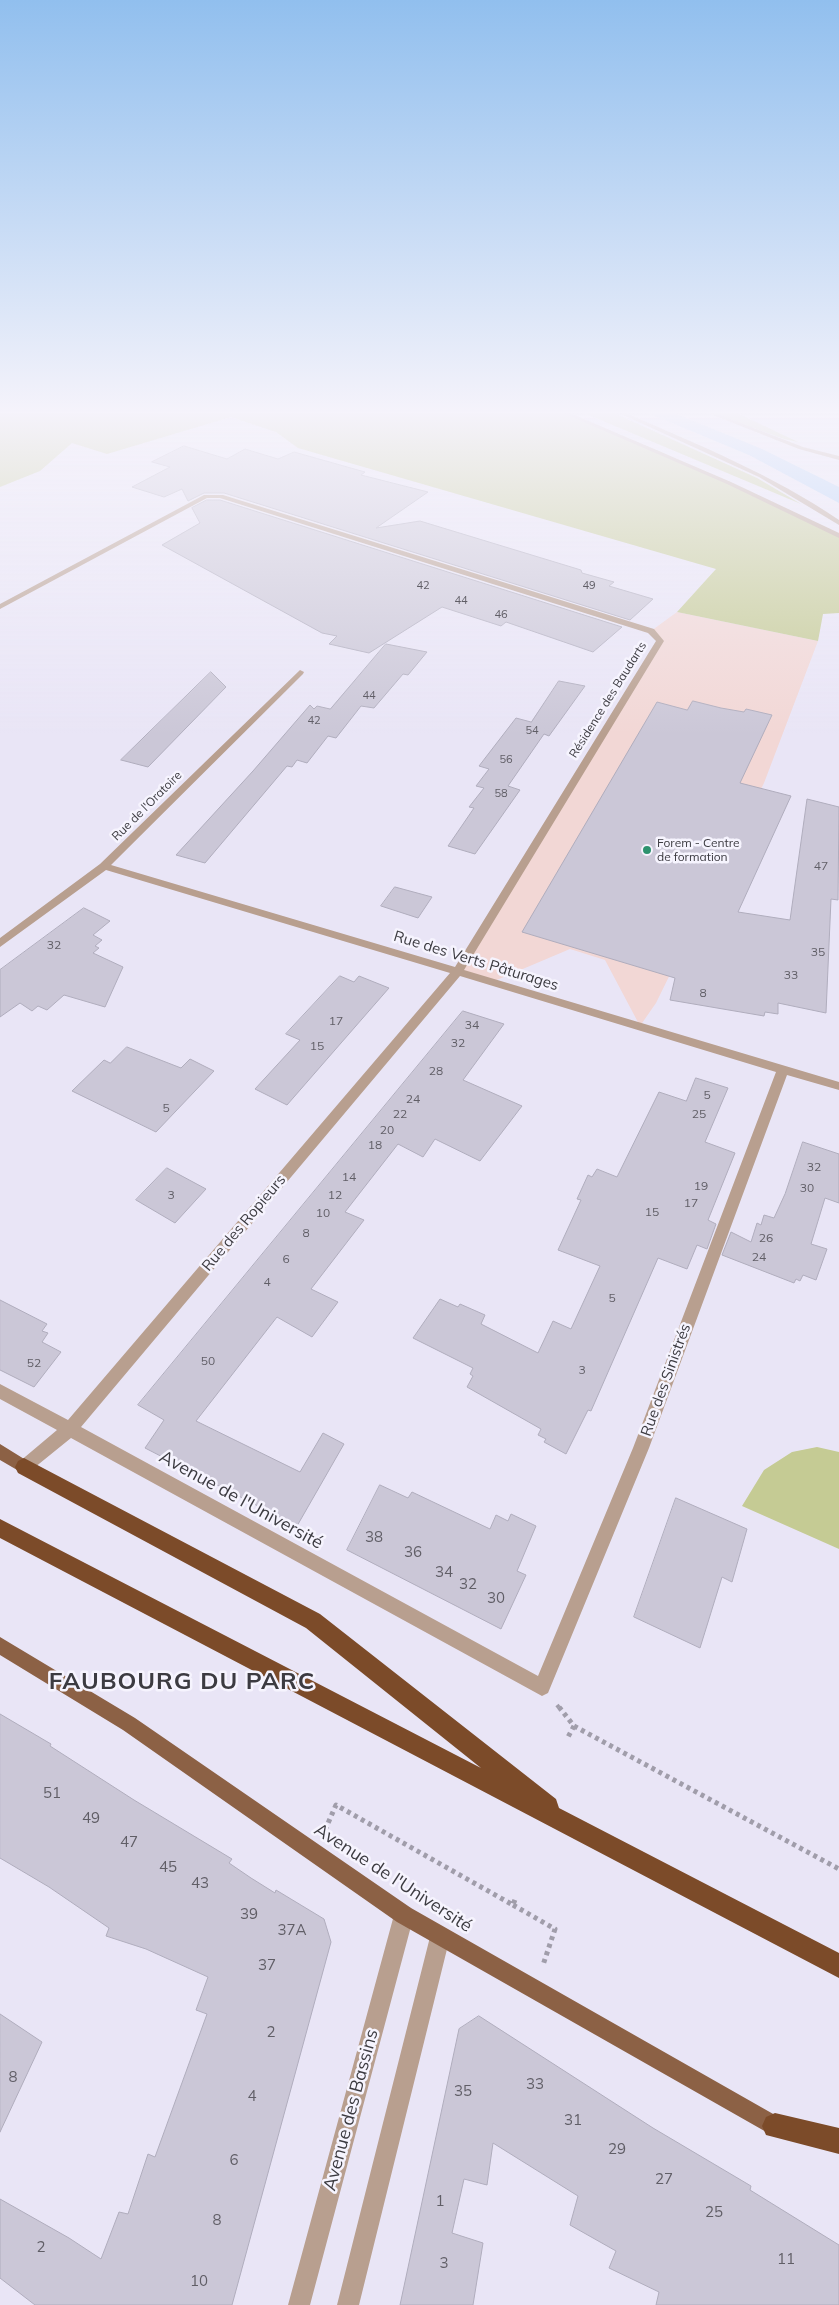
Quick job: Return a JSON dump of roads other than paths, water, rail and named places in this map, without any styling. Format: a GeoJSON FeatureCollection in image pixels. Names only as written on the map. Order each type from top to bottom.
{"type":"FeatureCollection","features":[{"type":"Feature","properties":{"kind":"highway"},"geometry":{"type":"LineString","coordinates":[[24,1467],[313,1621],[577,1830]]}},
{"type":"Feature","properties":{"kind":"highway"},"geometry":{"type":"LineString","coordinates":[[0,1528],[839,1966]]}},
{"type":"Feature","properties":{"kind":"highway"},"geometry":{"type":"LineString","coordinates":[[775,2126],[839,2141]]}},
{"type":"Feature","properties":{"kind":"main road"},"geometry":{"type":"LineString","coordinates":[[0,1451],[24,1467]]}},
{"type":"Feature","properties":{"kind":"main road","name":"Avenue de l'Université"},"geometry":{"type":"LineString","coordinates":[[0,1645],[129,1724],[404,1915],[775,2126]]}},
{"type":"Feature","properties":{"kind":"street","name":"Résidence des Baudarts"},"geometry":{"type":"LineString","coordinates":[[0,607],[160,521]]}},
{"type":"Feature","properties":{"kind":"street","name":"Résidence des Baudarts"},"geometry":{"type":"LineString","coordinates":[[299,521],[651,631],[660,641],[457,972]]}},
{"type":"Feature","properties":{"kind":"street"},"geometry":{"type":"LineString","coordinates":[[810,521],[839,536]]}},
{"type":"Feature","properties":{"kind":"street","name":"Rue de l'Oratoire"},"geometry":{"type":"LineString","coordinates":[[0,943],[104,866],[300,672]]}},
{"type":"Feature","properties":{"kind":"street","name":"Rue des Verts Pâturages"},"geometry":{"type":"LineString","coordinates":[[104,866],[839,1086]]}},
{"type":"Feature","properties":{"kind":"street","name":"Rue des Ropieurs"},"geometry":{"type":"LineString","coordinates":[[24,1467],[69,1430],[457,972]]}},
{"type":"Feature","properties":{"kind":"street","name":"Rue des Sinistrés"},"geometry":{"type":"LineString","coordinates":[[542,1687],[641,1448],[783,1069]]}},
{"type":"Feature","properties":{"kind":"street","name":"Avenue de l'Université"},"geometry":{"type":"LineString","coordinates":[[0,1391],[542,1687]]}},
{"type":"Feature","properties":{"kind":"street","name":"Avenue des Bassins"},"geometry":{"type":"LineString","coordinates":[[299,2305],[404,1915]]}},
{"type":"Feature","properties":{"kind":"street"},"geometry":{"type":"LineString","coordinates":[[348,2305],[440,1937]]}},
{"type":"Feature","properties":{"kind":"place","name":"Forem - Centre de formation"},"geometry":{"type":"Point","coordinates":[647,850]}},
{"type":"Feature","properties":{"kind":"district","name":"FAUBOURG DU PARC"},"geometry":{"type":"Point","coordinates":[182,1682]}}]}
